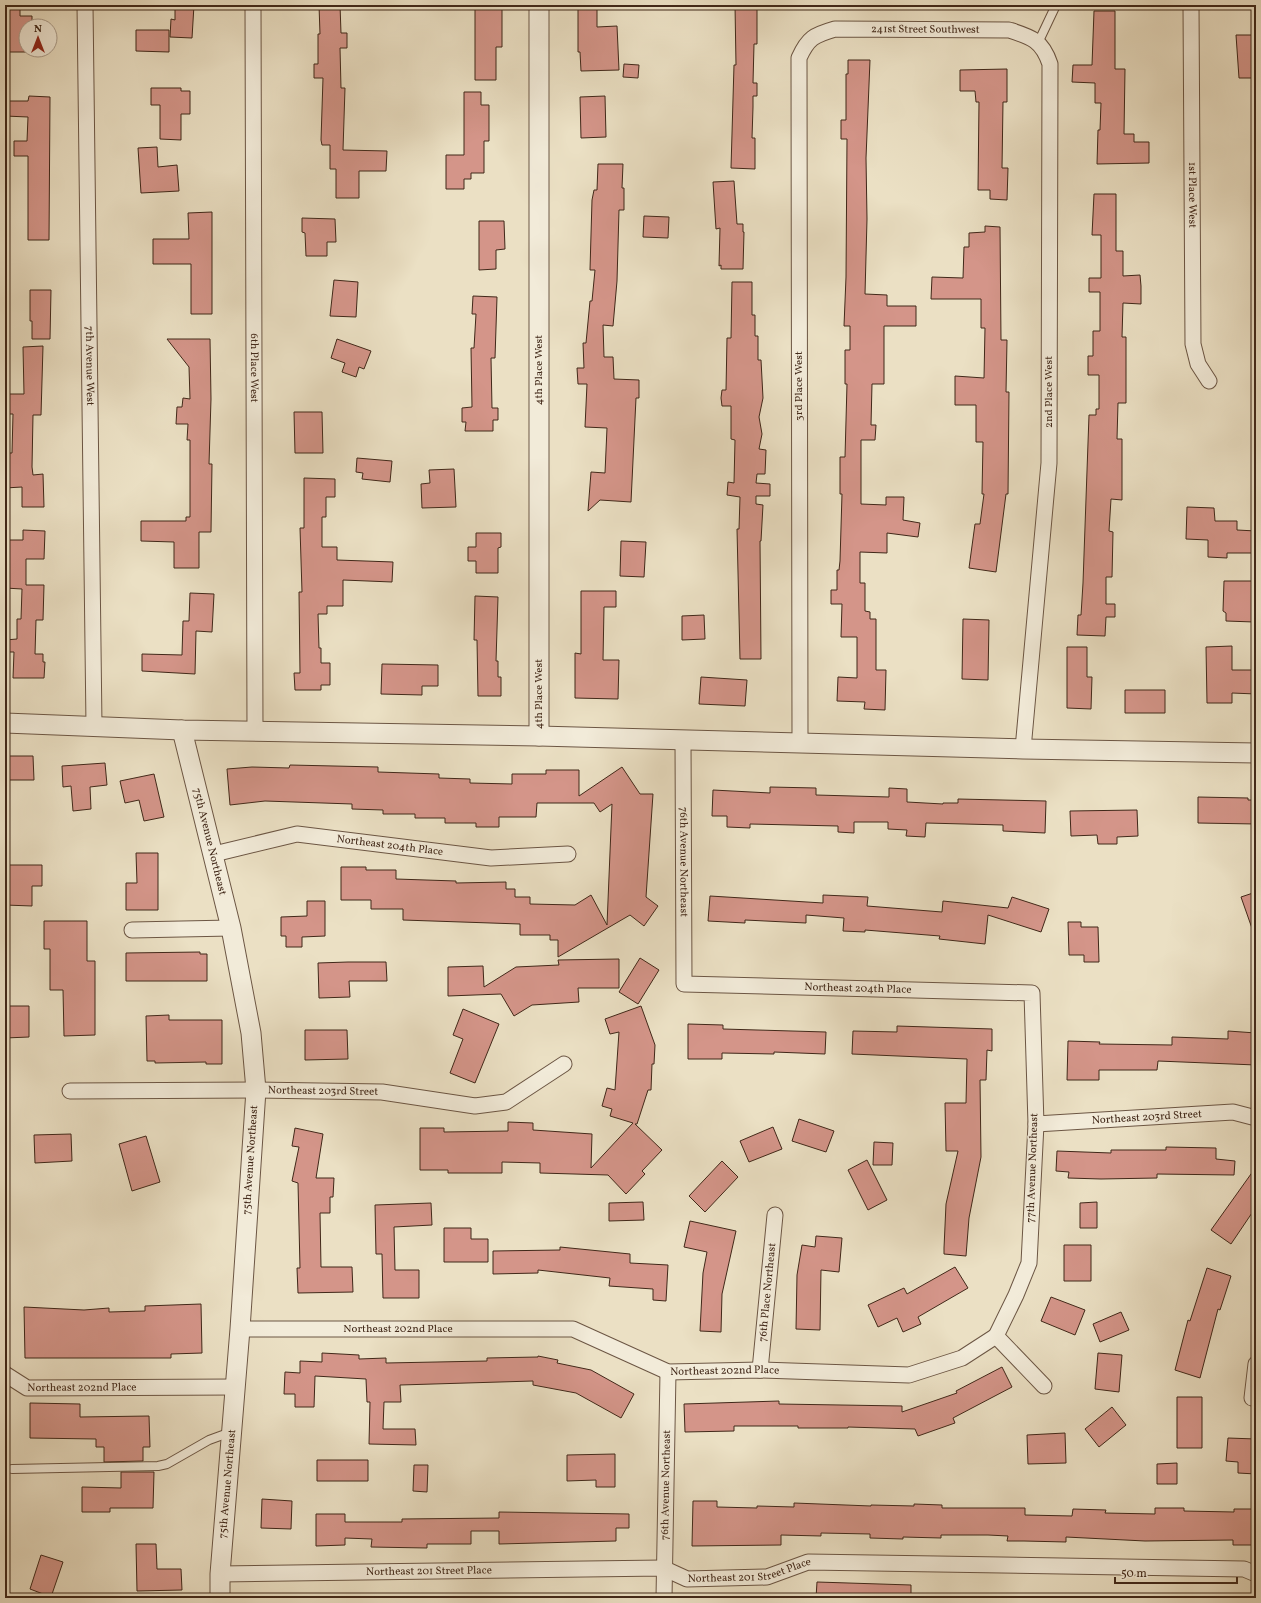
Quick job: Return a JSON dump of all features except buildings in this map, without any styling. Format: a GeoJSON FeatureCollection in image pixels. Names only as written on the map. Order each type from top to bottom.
{"type":"FeatureCollection","features":[{"type":"Feature","properties":{"kind":"street","name":"7th Avenue West"},"geometry":{"type":"LineString","coordinates":[[85,5],[94,726]]}},
{"type":"Feature","properties":{"kind":"street","name":"6th Place West"},"geometry":{"type":"LineString","coordinates":[[253,5],[255,732]]}},
{"type":"Feature","properties":{"kind":"street","name":"4th Place West"},"geometry":{"type":"LineString","coordinates":[[539,736],[540,5]]}},
{"type":"Feature","properties":{"kind":"street","name":"1st Place West"},"geometry":{"type":"LineString","coordinates":[[1191,5],[1193,344],[1198,364],[1209,381]]}},
{"type":"Feature","properties":{"kind":"street","name":"241st Street Southwest"},"geometry":{"type":"LineString","coordinates":[[816,35],[835,29],[1009,30],[1036,41]]}},
{"type":"Feature","properties":{"kind":"street","name":"3rd Place West"},"geometry":{"type":"LineString","coordinates":[[800,742],[799,58],[806,44],[816,35]]}},
{"type":"Feature","properties":{"kind":"street","name":"2nd Place West"},"geometry":{"type":"LineString","coordinates":[[1023,749],[1049,463],[1050,64],[1046,50],[1036,41]]}},
{"type":"Feature","properties":{"kind":"street"},"geometry":{"type":"LineString","coordinates":[[5,723],[255,732],[539,736],[1023,749],[1256,753]]}},
{"type":"Feature","properties":{"kind":"street","name":"75th Avenue Northeast"},"geometry":{"type":"LineString","coordinates":[[182,730],[214,854],[231,928],[251,1032],[256,1090],[236,1387],[220,1574],[220,1598]]}},
{"type":"Feature","properties":{"kind":"street","name":"76th Avenue Northeast"},"geometry":{"type":"LineString","coordinates":[[683,740],[684,984]]}},
{"type":"Feature","properties":{"kind":"street","name":"Northeast 204th Place"},"geometry":{"type":"LineString","coordinates":[[214,854],[297,834],[491,858],[568,854]]}},
{"type":"Feature","properties":{"kind":"street"},"geometry":{"type":"LineString","coordinates":[[132,930],[231,928]]}},
{"type":"Feature","properties":{"kind":"street","name":"Northeast 204th Place"},"geometry":{"type":"LineString","coordinates":[[684,984],[1032,993]]}},
{"type":"Feature","properties":{"kind":"street","name":"77th Avenue Northeast"},"geometry":{"type":"LineString","coordinates":[[996,1336],[1016,1295],[1029,1263],[1036,1124],[1032,993]]}},
{"type":"Feature","properties":{"kind":"street","name":"Northeast 203rd Street"},"geometry":{"type":"LineString","coordinates":[[70,1091],[256,1090],[382,1092],[475,1106],[506,1102],[564,1064]]}},
{"type":"Feature","properties":{"kind":"street","name":"Northeast 203rd Street"},"geometry":{"type":"LineString","coordinates":[[1036,1124],[1233,1112],[1256,1118]]}},
{"type":"Feature","properties":{"kind":"street","name":"76th Place Northeast"},"geometry":{"type":"LineString","coordinates":[[760,1370],[775,1215]]}},
{"type":"Feature","properties":{"kind":"street","name":"Northeast 202nd Place"},"geometry":{"type":"LineString","coordinates":[[240,1329],[573,1329],[668,1372],[760,1370],[909,1375],[962,1358],[996,1336]]}},
{"type":"Feature","properties":{"kind":"street"},"geometry":{"type":"LineString","coordinates":[[996,1336],[1044,1386]]}},
{"type":"Feature","properties":{"kind":"street"},"geometry":{"type":"LineString","coordinates":[[1252,1398],[1256,1364]]}},
{"type":"Feature","properties":{"kind":"street","name":"76th Avenue Northeast"},"geometry":{"type":"LineString","coordinates":[[664,1598],[663,1568],[668,1372]]}},
{"type":"Feature","properties":{"kind":"street","name":"Northeast 202nd Place"},"geometry":{"type":"LineString","coordinates":[[5,1374],[27,1388],[236,1387]]}},
{"type":"Feature","properties":{"kind":"street","name":"Northeast 201 Street Place"},"geometry":{"type":"LineString","coordinates":[[220,1574],[663,1568],[687,1579],[767,1577],[808,1562],[1244,1569],[1256,1574]]}},
{"type":"Feature","properties":{"kind":"lane"},"geometry":{"type":"LineString","coordinates":[[1036,41],[1056,5]]}},
{"type":"Feature","properties":{"kind":"lane"},"geometry":{"type":"LineString","coordinates":[[12,1469],[158,1466],[170,1462],[209,1440],[232,1431]]}}]}
